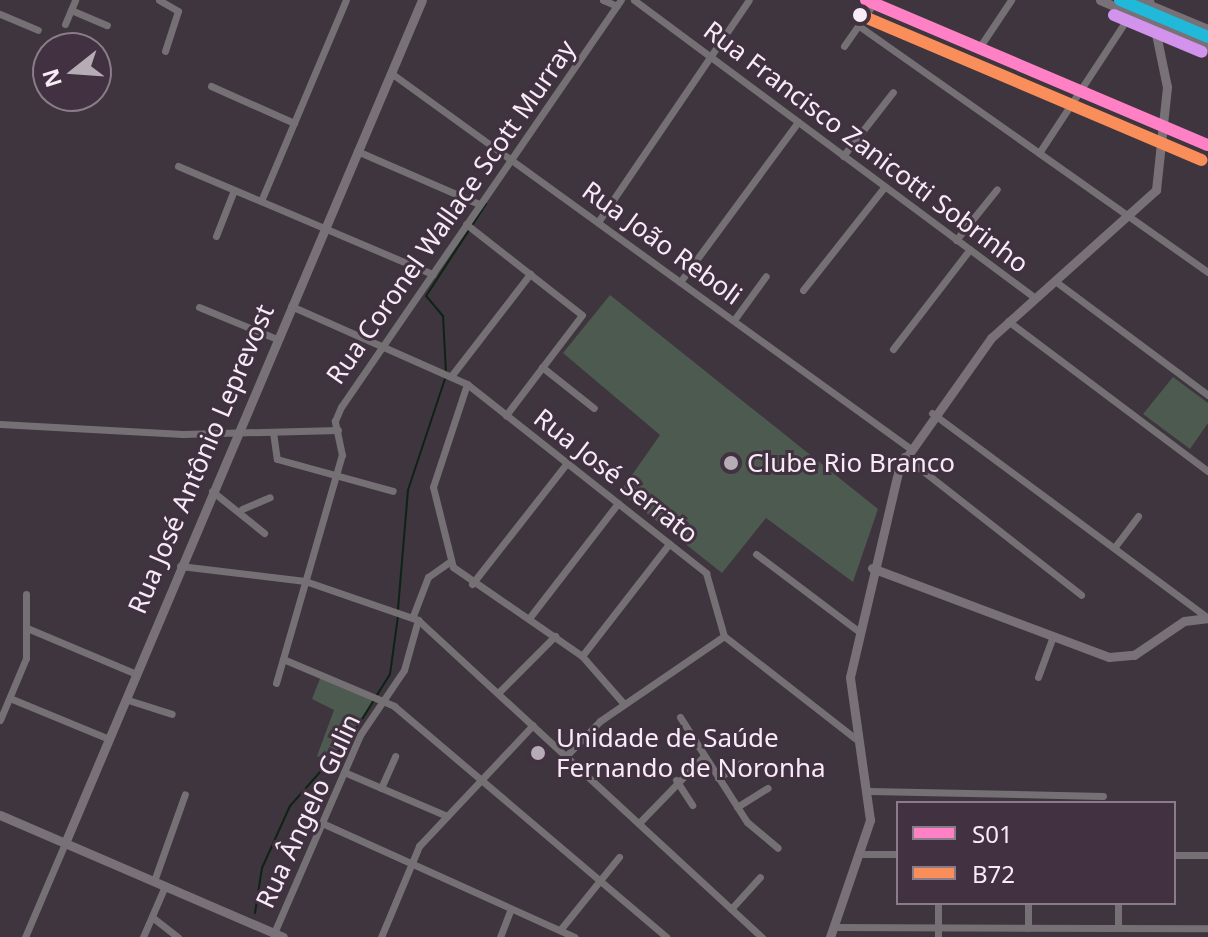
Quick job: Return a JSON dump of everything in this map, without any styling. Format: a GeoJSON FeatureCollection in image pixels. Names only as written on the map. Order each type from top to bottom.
{"type":"FeatureCollection","features":[{"type":"Feature","properties":{"kind":"main road"},"geometry":{"type":"LineString","coordinates":[[872,1],[1208,145]]}},
{"type":"Feature","properties":{"kind":"street"},"geometry":{"type":"LineString","coordinates":[[65,24],[75,0]]}},
{"type":"Feature","properties":{"kind":"street"},"geometry":{"type":"LineString","coordinates":[[159,0],[178,11],[165,51]]}},
{"type":"Feature","properties":{"kind":"street"},"geometry":{"type":"LineString","coordinates":[[261,201],[346,0]]}},
{"type":"Feature","properties":{"kind":"street","name":"Rua José Antônio Leprevost"},"geometry":{"type":"LineString","coordinates":[[25,937],[134,673],[422,0]]}},
{"type":"Feature","properties":{"kind":"street"},"geometry":{"type":"LineString","coordinates":[[603,0],[619,3]]}},
{"type":"Feature","properties":{"kind":"street","name":"Rua Francisco Zanicotti Sobrinho"},"geometry":{"type":"LineString","coordinates":[[634,0],[1035,298]]}},
{"type":"Feature","properties":{"kind":"street"},"geometry":{"type":"LineString","coordinates":[[598,222],[749,0]]}},
{"type":"Feature","properties":{"kind":"street"},"geometry":{"type":"LineString","coordinates":[[979,48],[1011,0]]}},
{"type":"Feature","properties":{"kind":"street"},"geometry":{"type":"LineString","coordinates":[[1100,0],[1131,13],[1151,10],[1208,29]]}},
{"type":"Feature","properties":{"kind":"street"},"geometry":{"type":"LineString","coordinates":[[1138,0],[1208,46]]}},
{"type":"Feature","properties":{"kind":"street"},"geometry":{"type":"LineString","coordinates":[[844,46],[872,1]]}},
{"type":"Feature","properties":{"kind":"street","name":"Rua Coronel Wallace Scott Murray"},"geometry":{"type":"LineString","coordinates":[[276,683],[343,444],[335,421],[479,204],[619,3]]}},
{"type":"Feature","properties":{"kind":"street"},"geometry":{"type":"LineString","coordinates":[[71,10],[107,25]]}},
{"type":"Feature","properties":{"kind":"street"},"geometry":{"type":"LineString","coordinates":[[1151,10],[1166,78],[1167,127],[1158,185],[1130,217],[1008,321],[932,413],[906,452],[872,568],[858,631],[850,692],[856,739],[870,791],[862,854],[832,932],[938,927],[1208,928]]}},
{"type":"Feature","properties":{"kind":"street"},"geometry":{"type":"LineString","coordinates":[[1039,153],[1131,13]]}},
{"type":"Feature","properties":{"kind":"street"},"geometry":{"type":"LineString","coordinates":[[0,14],[38,30]]}},
{"type":"Feature","properties":{"kind":"street"},"geometry":{"type":"LineString","coordinates":[[859,26],[1208,272]]}},
{"type":"Feature","properties":{"kind":"street","name":"Rua João Reboli"},"geometry":{"type":"LineString","coordinates":[[391,73],[734,320],[906,452],[1081,595]]}},
{"type":"Feature","properties":{"kind":"street"},"geometry":{"type":"LineString","coordinates":[[211,86],[294,123]]}},
{"type":"Feature","properties":{"kind":"street"},"geometry":{"type":"LineString","coordinates":[[843,156],[893,92]]}},
{"type":"Feature","properties":{"kind":"street"},"geometry":{"type":"LineString","coordinates":[[680,282],[798,122]]}},
{"type":"Feature","properties":{"kind":"street"},"geometry":{"type":"LineString","coordinates":[[357,151],[479,204]]}},
{"type":"Feature","properties":{"kind":"street"},"geometry":{"type":"LineString","coordinates":[[178,166],[433,274]]}},
{"type":"Feature","properties":{"kind":"street"},"geometry":{"type":"LineString","coordinates":[[803,290],[885,186]]}},
{"type":"Feature","properties":{"kind":"street"},"geometry":{"type":"LineString","coordinates":[[956,240],[997,189]]}},
{"type":"Feature","properties":{"kind":"street"},"geometry":{"type":"LineString","coordinates":[[216,236],[234,190]]}},
{"type":"Feature","properties":{"kind":"street"},"geometry":{"type":"LineString","coordinates":[[466,224],[582,315],[506,415]]}},
{"type":"Feature","properties":{"kind":"street"},"geometry":{"type":"LineString","coordinates":[[893,349],[970,249]]}},
{"type":"Feature","properties":{"kind":"street"},"geometry":{"type":"LineString","coordinates":[[448,373],[530,274]]}},
{"type":"Feature","properties":{"kind":"street"},"geometry":{"type":"LineString","coordinates":[[734,320],[766,276]]}},
{"type":"Feature","properties":{"kind":"street"},"geometry":{"type":"LineString","coordinates":[[1055,281],[1208,395]]}},
{"type":"Feature","properties":{"kind":"street","name":"Rua José Serrato"},"geometry":{"type":"LineString","coordinates":[[291,306],[387,343],[467,384],[710,576],[724,636]]}},
{"type":"Feature","properties":{"kind":"street"},"geometry":{"type":"LineString","coordinates":[[199,307],[277,339]]}},
{"type":"Feature","properties":{"kind":"street"},"geometry":{"type":"LineString","coordinates":[[1008,321],[1208,471]]}},
{"type":"Feature","properties":{"kind":"street"},"geometry":{"type":"LineString","coordinates":[[542,367],[594,408]]}},
{"type":"Feature","properties":{"kind":"street"},"geometry":{"type":"LineString","coordinates":[[467,384],[434,482],[451,561],[472,584],[530,617],[582,656],[624,704]]}},
{"type":"Feature","properties":{"kind":"street"},"geometry":{"type":"LineString","coordinates":[[932,413],[1208,618]]}},
{"type":"Feature","properties":{"kind":"street"},"geometry":{"type":"LineString","coordinates":[[323,430],[335,421]]}},
{"type":"Feature","properties":{"kind":"street"},"geometry":{"type":"LineString","coordinates":[[0,424],[237,432],[338,430]]}},
{"type":"Feature","properties":{"kind":"street"},"geometry":{"type":"LineString","coordinates":[[273,432],[274,457],[335,478],[393,491]]}},
{"type":"Feature","properties":{"kind":"street"},"geometry":{"type":"LineString","coordinates":[[472,584],[567,463]]}},
{"type":"Feature","properties":{"kind":"street"},"geometry":{"type":"LineString","coordinates":[[212,491],[242,509],[264,533]]}},
{"type":"Feature","properties":{"kind":"street"},"geometry":{"type":"LineString","coordinates":[[242,509],[270,497]]}},
{"type":"Feature","properties":{"kind":"street"},"geometry":{"type":"LineString","coordinates":[[530,617],[618,503]]}},
{"type":"Feature","properties":{"kind":"street"},"geometry":{"type":"LineString","coordinates":[[1114,548],[1138,516]]}},
{"type":"Feature","properties":{"kind":"street"},"geometry":{"type":"LineString","coordinates":[[582,656],[669,544]]}},
{"type":"Feature","properties":{"kind":"street"},"geometry":{"type":"LineString","coordinates":[[756,554],[858,631]]}},
{"type":"Feature","properties":{"kind":"street","name":"Rua Ângelo Gulin"},"geometry":{"type":"LineString","coordinates":[[279,935],[344,772],[383,699],[404,670],[428,577],[451,561]]}},
{"type":"Feature","properties":{"kind":"street"},"geometry":{"type":"LineString","coordinates":[[180,565],[305,581],[416,618],[500,691],[762,937]]}},
{"type":"Feature","properties":{"kind":"street"},"geometry":{"type":"LineString","coordinates":[[872,568],[1118,658],[1184,621],[1208,618]]}},
{"type":"Feature","properties":{"kind":"street"},"geometry":{"type":"LineString","coordinates":[[0,720],[12,699],[27,628],[26,594]]}},
{"type":"Feature","properties":{"kind":"street"},"geometry":{"type":"LineString","coordinates":[[27,628],[134,673]]}},
{"type":"Feature","properties":{"kind":"street"},"geometry":{"type":"LineString","coordinates":[[500,691],[555,636]]}},
{"type":"Feature","properties":{"kind":"street"},"geometry":{"type":"LineString","coordinates":[[566,756],[624,704],[724,636],[856,739]]}},
{"type":"Feature","properties":{"kind":"street"},"geometry":{"type":"LineString","coordinates":[[1038,677],[1053,636]]}},
{"type":"Feature","properties":{"kind":"street"},"geometry":{"type":"LineString","coordinates":[[283,659],[383,699],[666,937]]}},
{"type":"Feature","properties":{"kind":"street"},"geometry":{"type":"LineString","coordinates":[[12,699],[109,739]]}},
{"type":"Feature","properties":{"kind":"street"},"geometry":{"type":"LineString","coordinates":[[125,699],[172,714]]}},
{"type":"Feature","properties":{"kind":"street"},"geometry":{"type":"LineString","coordinates":[[680,717],[737,807],[778,848]]}},
{"type":"Feature","properties":{"kind":"street"},"geometry":{"type":"LineString","coordinates":[[381,937],[412,863],[447,816],[533,725]]}},
{"type":"Feature","properties":{"kind":"street"},"geometry":{"type":"LineString","coordinates":[[381,788],[395,756]]}},
{"type":"Feature","properties":{"kind":"street"},"geometry":{"type":"LineString","coordinates":[[639,823],[687,768],[704,756]]}},
{"type":"Feature","properties":{"kind":"street"},"geometry":{"type":"LineString","coordinates":[[718,778],[741,763]]}},
{"type":"Feature","properties":{"kind":"street"},"geometry":{"type":"LineString","coordinates":[[344,772],[447,816]]}},
{"type":"Feature","properties":{"kind":"street"},"geometry":{"type":"LineString","coordinates":[[676,780],[692,805]]}},
{"type":"Feature","properties":{"kind":"street"},"geometry":{"type":"LineString","coordinates":[[737,807],[767,788]]}},
{"type":"Feature","properties":{"kind":"street"},"geometry":{"type":"LineString","coordinates":[[870,791],[1103,796]]}},
{"type":"Feature","properties":{"kind":"street"},"geometry":{"type":"LineString","coordinates":[[154,881],[185,794]]}},
{"type":"Feature","properties":{"kind":"street"},"geometry":{"type":"LineString","coordinates":[[0,815],[279,935]]}},
{"type":"Feature","properties":{"kind":"street"},"geometry":{"type":"LineString","coordinates":[[322,823],[575,937]]}},
{"type":"Feature","properties":{"kind":"street"},"geometry":{"type":"LineString","coordinates":[[862,854],[896,854]]}},
{"type":"Feature","properties":{"kind":"street"},"geometry":{"type":"LineString","coordinates":[[1176,855],[1208,855]]}},
{"type":"Feature","properties":{"kind":"street"},"geometry":{"type":"LineString","coordinates":[[560,930],[619,857]]}},
{"type":"Feature","properties":{"kind":"street"},"geometry":{"type":"LineString","coordinates":[[731,909],[760,877]]}},
{"type":"Feature","properties":{"kind":"street"},"geometry":{"type":"LineString","coordinates":[[143,937],[165,886]]}},
{"type":"Feature","properties":{"kind":"street"},"geometry":{"type":"LineString","coordinates":[[938,905],[938,937]]}},
{"type":"Feature","properties":{"kind":"street"},"geometry":{"type":"LineString","coordinates":[[1028,905],[1028,928]]}},
{"type":"Feature","properties":{"kind":"street"},"geometry":{"type":"LineString","coordinates":[[1118,905],[1118,928]]}},
{"type":"Feature","properties":{"kind":"street"},"geometry":{"type":"LineString","coordinates":[[500,937],[511,909]]}},
{"type":"Feature","properties":{"kind":"street"},"geometry":{"type":"LineString","coordinates":[[152,917],[178,937]]}},
{"type":"Feature","properties":{"kind":"green space","name":"Clube Rio Branco"},"geometry":{"type":"Polygon","coordinates":[[[610,295],[878,509],[853,582],[766,518],[722,573],[620,492],[660,435],[563,353],[610,295]]]}},
{"type":"Feature","properties":{"kind":"green space"},"geometry":{"type":"Polygon","coordinates":[[[1173,377],[1208,403],[1208,423],[1190,449],[1143,414],[1173,377]]]}},
{"type":"Feature","properties":{"kind":"green space"},"geometry":{"type":"Polygon","coordinates":[[[321,676],[375,700],[329,761],[317,756],[334,710],[312,699],[321,676]]]}},
{"type":"Feature","properties":{"kind":"waterway"},"geometry":{"type":"LineString","coordinates":[[446,373],[443,316],[426,296],[486,204]]}},
{"type":"Feature","properties":{"kind":"waterway"},"geometry":{"type":"LineString","coordinates":[[398,609],[408,490],[445,379]]}},
{"type":"Feature","properties":{"kind":"waterway"},"geometry":{"type":"LineString","coordinates":[[255,913],[262,868],[290,806],[351,737],[390,674],[398,616]]}},
{"type":"Feature","properties":{"kind":"transit line","name":"S01"},"geometry":{"type":"LineString","coordinates":[[866,0],[1208,145]]}},
{"type":"Feature","properties":{"kind":"transit line"},"geometry":{"type":"LineString","coordinates":[[1120,0],[1208,37]]}},
{"type":"Feature","properties":{"kind":"transit line","name":"B72"},"geometry":{"type":"LineString","coordinates":[[860,15],[1202,160]]}},
{"type":"Feature","properties":{"kind":"transit line"},"geometry":{"type":"LineString","coordinates":[[1114,15],[1202,52]]}},
{"type":"Feature","properties":{"kind":"place","name":"Clube Rio Branco"},"geometry":{"type":"Point","coordinates":[731,463]}},
{"type":"Feature","properties":{"kind":"place","name":"Unidade de Saúde Fernando de Noronha"},"geometry":{"type":"Point","coordinates":[538,753]}}]}
